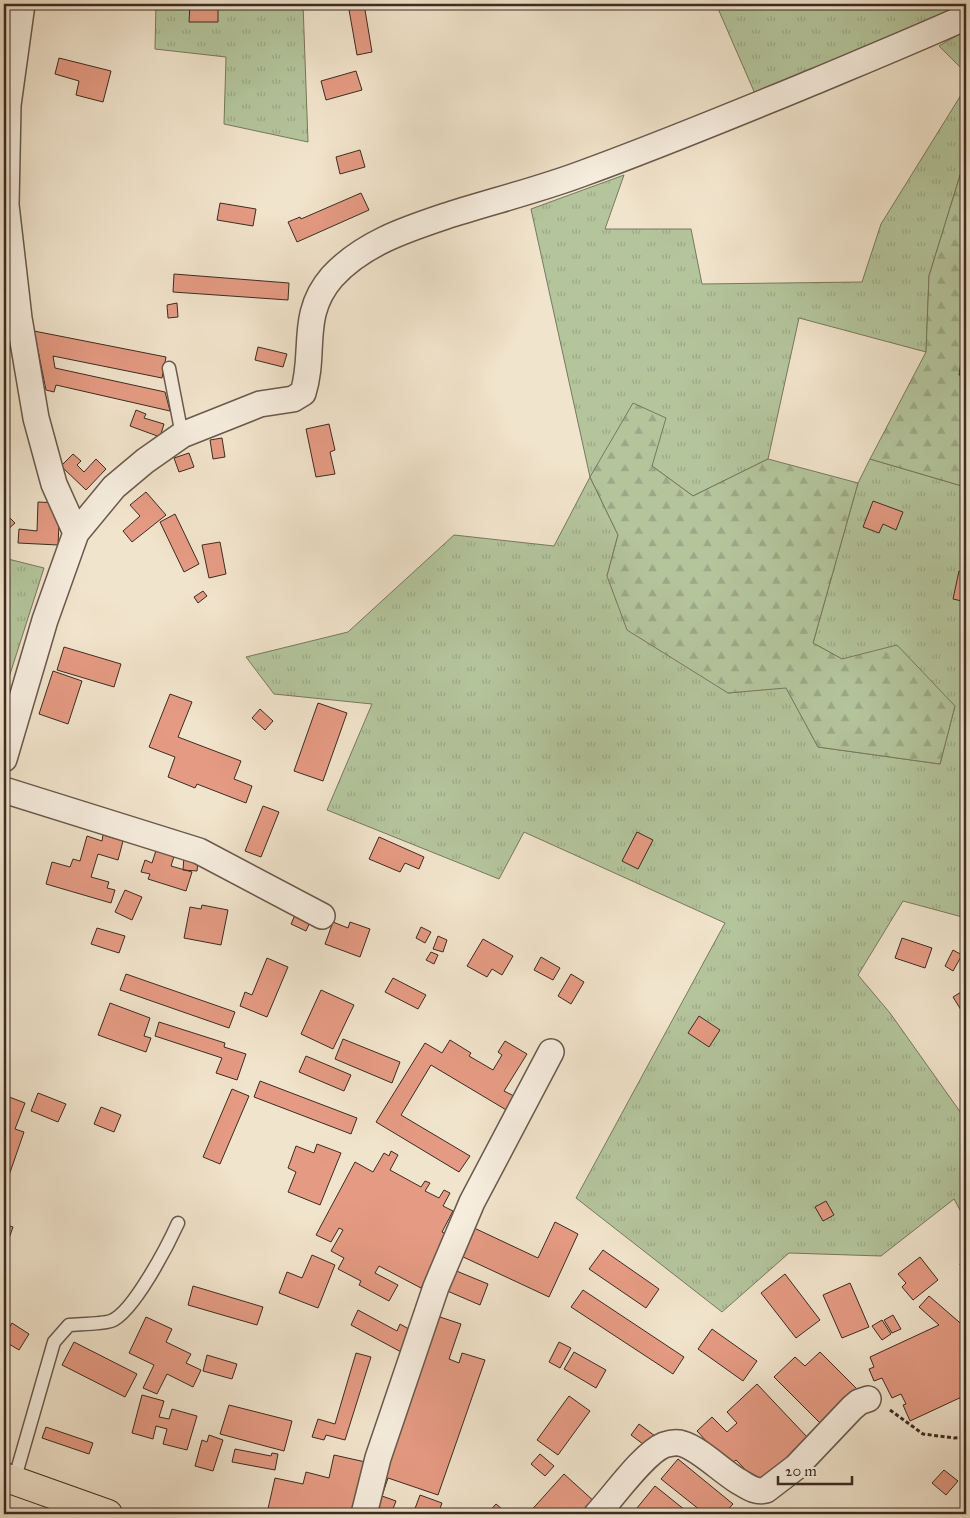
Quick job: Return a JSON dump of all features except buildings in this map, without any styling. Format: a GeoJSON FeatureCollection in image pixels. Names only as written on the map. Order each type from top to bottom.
{"type":"FeatureCollection","features":[{"type":"Feature","properties":{"kind":"highway"},"geometry":{"type":"LineString","coordinates":[[9,1479],[108,1514]]}},
{"type":"Feature","properties":{"kind":"street"},"geometry":{"type":"LineString","coordinates":[[22,4],[8,105],[6,205],[19,318],[36,418],[54,484],[76,533]]}},
{"type":"Feature","properties":{"kind":"street"},"geometry":{"type":"LineString","coordinates":[[4,759],[45,620],[76,533],[114,487],[182,435],[260,404],[293,399],[304,393],[309,330],[316,303],[333,276],[360,252],[376,243],[427,222],[579,175],[684,135],[966,17]]}},
{"type":"Feature","properties":{"kind":"street"},"geometry":{"type":"LineString","coordinates":[[4,790],[199,851],[322,916]]}},
{"type":"Feature","properties":{"kind":"street"},"geometry":{"type":"LineString","coordinates":[[364,1514],[378,1458],[436,1288],[472,1202],[551,1052]]}},
{"type":"Feature","properties":{"kind":"street"},"geometry":{"type":"LineString","coordinates":[[598,1514],[641,1464],[664,1445],[675,1443],[691,1447],[728,1475],[753,1490],[766,1490],[796,1467],[852,1408],[859,1402],[868,1399]]}},
{"type":"Feature","properties":{"kind":"lane"},"geometry":{"type":"LineString","coordinates":[[169,368],[182,435]]}},
{"type":"Feature","properties":{"kind":"lane"},"geometry":{"type":"LineString","coordinates":[[9,1479],[54,1342],[69,1325],[112,1321],[127,1308],[159,1263],[178,1223]]}},
{"type":"Feature","properties":{"kind":"path"},"geometry":{"type":"LineString","coordinates":[[868,1399],[876,1400],[924,1434],[954,1438],[966,1437]]}},
{"type":"Feature","properties":{"kind":"green space"},"geometry":{"type":"Polygon","coordinates":[[[156,4],[303,4],[308,142],[224,124],[226,57],[155,49],[156,4]]]}},
{"type":"Feature","properties":{"kind":"green space"},"geometry":{"type":"Polygon","coordinates":[[[716,4],[960,4],[952,12],[756,96],[716,4]]]}},
{"type":"Feature","properties":{"kind":"green space"},"geometry":{"type":"Polygon","coordinates":[[[966,30],[966,73],[939,46],[966,30]]]}},
{"type":"Feature","properties":{"kind":"green space"},"geometry":{"type":"Polygon","coordinates":[[[966,87],[966,156],[929,276],[926,352],[799,318],[768,459],[693,496],[652,466],[590,477],[531,209],[624,175],[605,229],[691,229],[702,284],[862,282],[881,224],[966,87]]]}},
{"type":"Feature","properties":{"kind":"green space"},"geometry":{"type":"Polygon","coordinates":[[[966,156],[966,476],[962,486],[870,459],[926,352],[929,276],[966,156]]]}},
{"type":"Feature","properties":{"kind":"green space"},"geometry":{"type":"Polygon","coordinates":[[[633,403],[666,418],[652,466],[693,496],[768,459],[858,483],[813,643],[842,659],[897,645],[955,706],[940,764],[818,747],[786,688],[728,693],[627,630],[607,576],[618,535],[590,477],[633,403]]]}},
{"type":"Feature","properties":{"kind":"green space"},"geometry":{"type":"Polygon","coordinates":[[[870,459],[962,486],[966,476],[966,918],[903,901],[858,975],[890,1013],[966,1120],[966,1221],[954,1199],[881,1256],[789,1253],[722,1312],[576,1198],[725,923],[524,832],[499,879],[327,810],[372,704],[274,694],[246,657],[348,632],[454,535],[554,546],[590,477],[618,535],[607,576],[728,693],[786,687],[818,747],[940,764],[955,706],[842,659],[813,643],[858,483],[870,459]]]}},
{"type":"Feature","properties":{"kind":"green space"},"geometry":{"type":"Polygon","coordinates":[[[4,558],[44,568],[4,693],[4,558]]]}}]}
